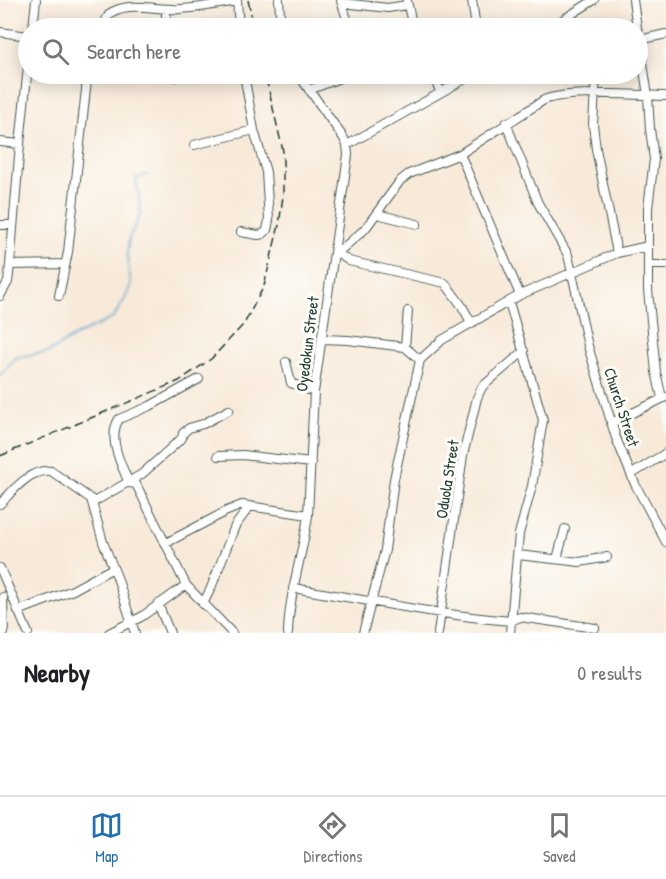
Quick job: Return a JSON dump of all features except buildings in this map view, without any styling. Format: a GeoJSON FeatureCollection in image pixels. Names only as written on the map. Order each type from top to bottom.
{"type":"FeatureCollection","features":[{"type":"Feature","properties":{"kind":"street"},"geometry":{"type":"LineString","coordinates":[[34,18],[36,0]]}},
{"type":"Feature","properties":{"kind":"street"},"geometry":{"type":"LineString","coordinates":[[168,18],[175,0]]}},
{"type":"Feature","properties":{"kind":"street"},"geometry":{"type":"LineString","coordinates":[[279,0],[280,18]]}},
{"type":"Feature","properties":{"kind":"street"},"geometry":{"type":"LineString","coordinates":[[472,0],[475,18]]}},
{"type":"Feature","properties":{"kind":"street"},"geometry":{"type":"LineString","coordinates":[[633,0],[636,18]]}},
{"type":"Feature","properties":{"kind":"street"},"geometry":{"type":"LineString","coordinates":[[106,18],[108,15],[122,9],[141,7],[170,9],[237,1],[238,18]]}},
{"type":"Feature","properties":{"kind":"street"},"geometry":{"type":"LineString","coordinates":[[564,18],[589,1]]}},
{"type":"Feature","properties":{"kind":"street"},"geometry":{"type":"LineString","coordinates":[[347,18],[341,2],[388,8],[407,2],[411,18]]}},
{"type":"Feature","properties":{"kind":"street"},"geometry":{"type":"LineString","coordinates":[[0,32],[18,35]]}},
{"type":"Feature","properties":{"kind":"street"},"geometry":{"type":"LineString","coordinates":[[648,33],[666,34]]}},
{"type":"Feature","properties":{"kind":"street"},"geometry":{"type":"LineString","coordinates":[[0,296],[8,282],[26,84]]}},
{"type":"Feature","properties":{"kind":"street"},"geometry":{"type":"LineString","coordinates":[[59,296],[68,252],[87,84]]}},
{"type":"Feature","properties":{"kind":"street"},"geometry":{"type":"LineString","coordinates":[[241,232],[262,234],[269,225],[266,172],[254,130],[246,84]]}},
{"type":"Feature","properties":{"kind":"street"},"geometry":{"type":"LineString","coordinates":[[305,84],[343,136],[347,145],[456,84]]}},
{"type":"Feature","properties":{"kind":"street"},"geometry":{"type":"LineString","coordinates":[[309,90],[324,84]]}},
{"type":"Feature","properties":{"kind":"street"},"geometry":{"type":"LineString","coordinates":[[437,84],[441,92]]}},
{"type":"Feature","properties":{"kind":"street"},"geometry":{"type":"LineString","coordinates":[[595,84],[593,124],[596,149],[617,253]]}},
{"type":"Feature","properties":{"kind":"street"},"geometry":{"type":"LineString","coordinates":[[611,423],[664,397],[655,362],[648,290],[648,208],[654,159],[646,84]]}},
{"type":"Feature","properties":{"kind":"street"},"geometry":{"type":"LineString","coordinates":[[472,324],[445,283],[349,261],[334,255],[365,229],[400,181],[409,174],[460,154],[549,97],[666,96]]}},
{"type":"Feature","properties":{"kind":"street","name":"Church Street"},"geometry":{"type":"LineString","coordinates":[[506,123],[538,203],[568,255],[588,346],[611,423],[635,484],[666,542]]}},
{"type":"Feature","properties":{"kind":"street"},"geometry":{"type":"LineString","coordinates":[[194,145],[254,130]]}},
{"type":"Feature","properties":{"kind":"street"},"geometry":{"type":"LineString","coordinates":[[0,142],[20,144]]}},
{"type":"Feature","properties":{"kind":"street","name":"Oyedokun Street"},"geometry":{"type":"LineString","coordinates":[[288,633],[308,515],[314,392],[348,167],[347,145]]}},
{"type":"Feature","properties":{"kind":"street"},"geometry":{"type":"LineString","coordinates":[[460,154],[520,295]]}},
{"type":"Feature","properties":{"kind":"street"},"geometry":{"type":"LineString","coordinates":[[377,214],[417,224]]}},
{"type":"Feature","properties":{"kind":"street"},"geometry":{"type":"LineString","coordinates":[[0,225],[13,225]]}},
{"type":"Feature","properties":{"kind":"street"},"geometry":{"type":"LineString","coordinates":[[363,633],[369,603],[385,550],[394,479],[420,360],[442,340],[520,295],[617,253],[648,246]]}},
{"type":"Feature","properties":{"kind":"street"},"geometry":{"type":"LineString","coordinates":[[10,265],[64,264]]}},
{"type":"Feature","properties":{"kind":"street"},"geometry":{"type":"LineString","coordinates":[[649,266],[666,265]]}},
{"type":"Feature","properties":{"kind":"street"},"geometry":{"type":"LineString","coordinates":[[509,302],[524,351],[533,392],[543,420],[532,486],[519,534],[510,633]]}},
{"type":"Feature","properties":{"kind":"street"},"geometry":{"type":"LineString","coordinates":[[405,347],[408,311]]}},
{"type":"Feature","properties":{"kind":"street"},"geometry":{"type":"LineString","coordinates":[[322,339],[405,347],[420,360]]}},
{"type":"Feature","properties":{"kind":"street","name":"Oduola Street"},"geometry":{"type":"LineString","coordinates":[[438,633],[463,455],[479,391],[524,351]]}},
{"type":"Feature","properties":{"kind":"street"},"geometry":{"type":"LineString","coordinates":[[286,362],[291,383],[314,392]]}},
{"type":"Feature","properties":{"kind":"street"},"geometry":{"type":"LineString","coordinates":[[129,483],[116,449],[116,423],[119,419],[150,406],[199,379]]}},
{"type":"Feature","properties":{"kind":"street"},"geometry":{"type":"LineString","coordinates":[[93,503],[129,483],[154,465],[189,428],[229,410]]}},
{"type":"Feature","properties":{"kind":"street"},"geometry":{"type":"LineString","coordinates":[[632,474],[666,453]]}},
{"type":"Feature","properties":{"kind":"street"},"geometry":{"type":"LineString","coordinates":[[218,456],[243,455],[311,463]]}},
{"type":"Feature","properties":{"kind":"street"},"geometry":{"type":"LineString","coordinates":[[0,504],[28,478],[44,470],[51,471],[86,496],[93,503],[103,542],[135,633]]}},
{"type":"Feature","properties":{"kind":"street"},"geometry":{"type":"LineString","coordinates":[[129,483],[136,484],[186,585],[232,633]]}},
{"type":"Feature","properties":{"kind":"street"},"geometry":{"type":"LineString","coordinates":[[166,543],[227,511],[242,506],[308,515]]}},
{"type":"Feature","properties":{"kind":"street"},"geometry":{"type":"LineString","coordinates":[[203,604],[212,588],[235,526],[250,506]]}},
{"type":"Feature","properties":{"kind":"street"},"geometry":{"type":"LineString","coordinates":[[556,559],[565,530]]}},
{"type":"Feature","properties":{"kind":"street"},"geometry":{"type":"LineString","coordinates":[[518,555],[580,562],[607,557]]}},
{"type":"Feature","properties":{"kind":"street"},"geometry":{"type":"LineString","coordinates":[[18,611],[73,590],[113,568]]}},
{"type":"Feature","properties":{"kind":"street"},"geometry":{"type":"LineString","coordinates":[[1,571],[28,633]]}},
{"type":"Feature","properties":{"kind":"street"},"geometry":{"type":"LineString","coordinates":[[109,633],[132,622],[186,585]]}},
{"type":"Feature","properties":{"kind":"street"},"geometry":{"type":"LineString","coordinates":[[294,588],[369,603],[441,613],[511,621],[520,617],[595,628]]}},
{"type":"Feature","properties":{"kind":"street"},"geometry":{"type":"LineString","coordinates":[[3,632],[2,596],[11,592]]}},
{"type":"Feature","properties":{"kind":"street"},"geometry":{"type":"LineString","coordinates":[[158,604],[170,633]]}},
{"type":"Feature","properties":{"kind":"waterway"},"geometry":{"type":"LineString","coordinates":[[0,375],[17,357],[49,352],[75,336],[113,318],[131,284],[127,254],[129,238],[141,213],[136,178],[147,175]]}},
{"type":"Feature","properties":{"kind":"railway"},"geometry":{"type":"LineString","coordinates":[[248,0],[252,18]]}},
{"type":"Feature","properties":{"kind":"railway"},"geometry":{"type":"LineString","coordinates":[[0,456],[179,381],[211,359],[244,324],[264,286],[279,225],[283,196],[283,151],[267,84]]}}]}
